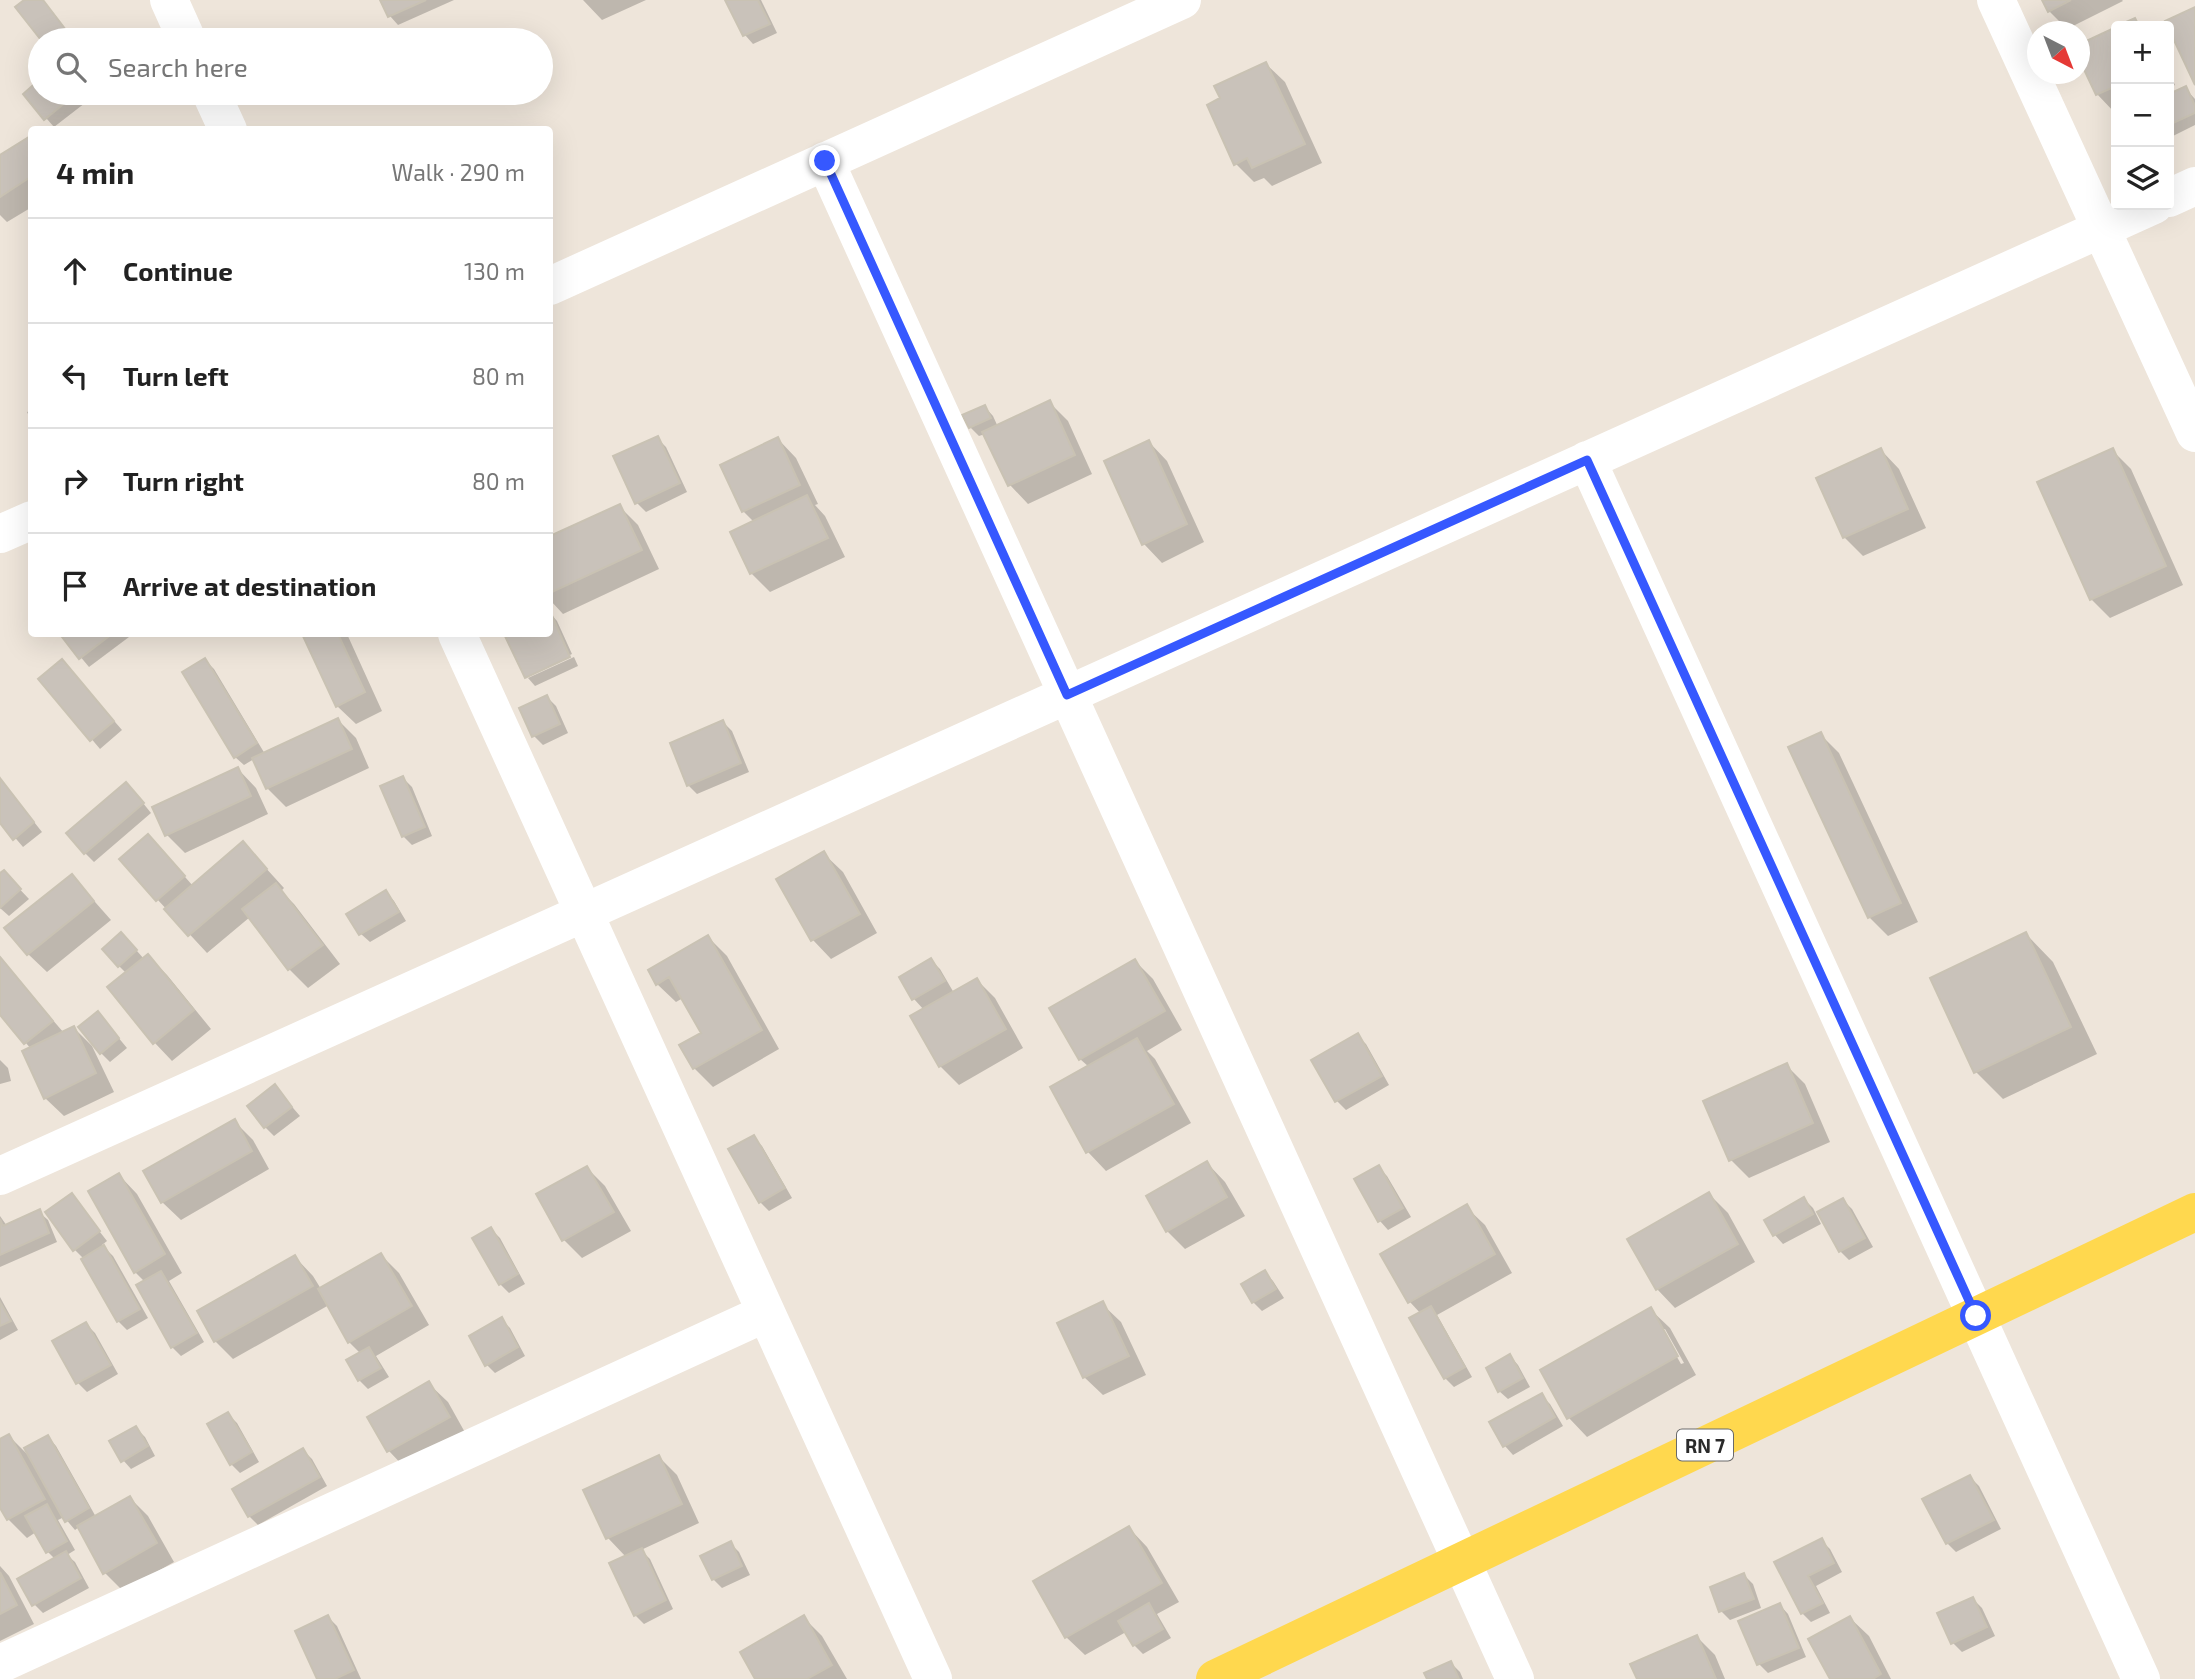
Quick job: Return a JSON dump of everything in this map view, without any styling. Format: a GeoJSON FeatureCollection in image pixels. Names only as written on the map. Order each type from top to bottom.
{"type":"FeatureCollection","features":[{"type":"Feature","properties":{"kind":"main road","name":"RN 7"},"geometry":{"type":"LineString","coordinates":[[1215,1679],[2195,1212]]}},
{"type":"Feature","properties":{"kind":"street"},"geometry":{"type":"LineString","coordinates":[[169,0],[182,28]]}},
{"type":"Feature","properties":{"kind":"street"},"geometry":{"type":"LineString","coordinates":[[553,285],[1182,0]]}},
{"type":"Feature","properties":{"kind":"street"},"geometry":{"type":"LineString","coordinates":[[1996,0],[2195,433]]}},
{"type":"Feature","properties":{"kind":"street"},"geometry":{"type":"LineString","coordinates":[[217,105],[226,126]]}},
{"type":"Feature","properties":{"kind":"street"},"geometry":{"type":"LineString","coordinates":[[825,161],[1515,1679]]}},
{"type":"Feature","properties":{"kind":"street"},"geometry":{"type":"LineString","coordinates":[[2174,196],[2195,186]]}},
{"type":"Feature","properties":{"kind":"street"},"geometry":{"type":"LineString","coordinates":[[0,1176],[2143,210]]}},
{"type":"Feature","properties":{"kind":"street"},"geometry":{"type":"LineString","coordinates":[[1587,460],[2141,1679]]}},
{"type":"Feature","properties":{"kind":"street"},"geometry":{"type":"LineString","coordinates":[[0,534],[28,522]]}},
{"type":"Feature","properties":{"kind":"street"},"geometry":{"type":"LineString","coordinates":[[458,637],[933,1679]]}},
{"type":"Feature","properties":{"kind":"street"},"geometry":{"type":"LineString","coordinates":[[0,1664],[766,1313]]}},
{"type":"Feature","properties":{"kind":"building"},"geometry":{"type":"Polygon","coordinates":[[[24,0],[43,0],[64,28],[32,28],[15,7],[24,0]]]}},
{"type":"Feature","properties":{"kind":"building"},"geometry":{"type":"Polygon","coordinates":[[[380,0],[426,0],[388,17],[380,0]]]}},
{"type":"Feature","properties":{"kind":"building"},"geometry":{"type":"Polygon","coordinates":[[[725,0],[758,0],[770,24],[743,36],[725,0]]]}},
{"type":"Feature","properties":{"kind":"building"},"geometry":{"type":"Polygon","coordinates":[[[2042,0],[2071,0],[2048,12],[2042,0]]]}},
{"type":"Feature","properties":{"kind":"building"},"geometry":{"type":"Polygon","coordinates":[[[2195,7],[2195,85],[2174,40],[2174,21],[2165,21],[2195,7]]]}},
{"type":"Feature","properties":{"kind":"building"},"geometry":{"type":"Polygon","coordinates":[[[2111,29],[2111,88],[2096,95],[2090,82],[2090,39],[2111,29]]]}},
{"type":"Feature","properties":{"kind":"building"},"geometry":{"type":"Polygon","coordinates":[[[1266,62],[1305,144],[1252,168],[1247,158],[1234,165],[1207,105],[1220,98],[1214,86],[1266,62]]]}},
{"type":"Feature","properties":{"kind":"building"},"geometry":{"type":"Polygon","coordinates":[[[2186,86],[2195,106],[2195,113],[2174,123],[2174,92],[2186,86]]]}},
{"type":"Feature","properties":{"kind":"building"},"geometry":{"type":"Polygon","coordinates":[[[32,105],[62,105],[44,120],[32,105]]]}},
{"type":"Feature","properties":{"kind":"building"},"geometry":{"type":"Polygon","coordinates":[[[28,138],[28,179],[0,197],[0,155],[28,138]]]}},
{"type":"Feature","properties":{"kind":"building"},"geometry":{"type":"Polygon","coordinates":[[[1050,400],[1075,455],[1008,486],[982,432],[1050,400]]]}},
{"type":"Feature","properties":{"kind":"building"},"geometry":{"type":"Polygon","coordinates":[[[985,405],[991,418],[969,428],[962,415],[985,405]]]}},
{"type":"Feature","properties":{"kind":"building"},"geometry":{"type":"Polygon","coordinates":[[[658,436],[680,483],[635,504],[613,456],[658,436]]]}},
{"type":"Feature","properties":{"kind":"building"},"geometry":{"type":"Polygon","coordinates":[[[778,437],[800,485],[742,512],[720,465],[778,437]]]}},
{"type":"Feature","properties":{"kind":"building"},"geometry":{"type":"Polygon","coordinates":[[[1149,440],[1187,524],[1142,545],[1104,461],[1149,440]]]}},
{"type":"Feature","properties":{"kind":"building"},"geometry":{"type":"Polygon","coordinates":[[[1881,448],[1908,509],[1843,538],[1816,478],[1881,448]]]}},
{"type":"Feature","properties":{"kind":"building"},"geometry":{"type":"Polygon","coordinates":[[[2113,448],[2166,566],[2090,600],[2037,482],[2113,448]]]}},
{"type":"Feature","properties":{"kind":"building"},"geometry":{"type":"Polygon","coordinates":[[[807,495],[828,538],[750,574],[730,532],[807,495]]]}},
{"type":"Feature","properties":{"kind":"building"},"geometry":{"type":"Polygon","coordinates":[[[620,504],[642,550],[553,592],[553,535],[620,504]]]}},
{"type":"Feature","properties":{"kind":"building"},"geometry":{"type":"Polygon","coordinates":[[[553,618],[570,657],[525,678],[505,637],[553,637],[553,618]]]}},
{"type":"Feature","properties":{"kind":"building"},"geometry":{"type":"Polygon","coordinates":[[[62,637],[108,637],[79,659],[62,637]]]}},
{"type":"Feature","properties":{"kind":"building"},"geometry":{"type":"Polygon","coordinates":[[[303,637],[339,637],[365,692],[336,707],[303,637]]]}},
{"type":"Feature","properties":{"kind":"building"},"geometry":{"type":"Polygon","coordinates":[[[205,658],[257,743],[234,758],[182,672],[205,658]]]}},
{"type":"Feature","properties":{"kind":"building"},"geometry":{"type":"Polygon","coordinates":[[[62,659],[114,721],[90,741],[38,679],[62,659]]]}},
{"type":"Feature","properties":{"kind":"building"},"geometry":{"type":"Polygon","coordinates":[[[547,695],[560,724],[532,737],[519,708],[547,695]]]}},
{"type":"Feature","properties":{"kind":"building"},"geometry":{"type":"Polygon","coordinates":[[[338,718],[352,749],[266,789],[252,758],[338,718]]]}},
{"type":"Feature","properties":{"kind":"building"},"geometry":{"type":"Polygon","coordinates":[[[723,720],[741,763],[687,786],[670,743],[723,720]]]}},
{"type":"Feature","properties":{"kind":"building"},"geometry":{"type":"Polygon","coordinates":[[[1821,732],[1901,903],[1868,918],[1788,747],[1821,732]]]}},
{"type":"Feature","properties":{"kind":"building"},"geometry":{"type":"Polygon","coordinates":[[[238,767],[251,796],[165,836],[152,807],[238,767]]]}},
{"type":"Feature","properties":{"kind":"building"},"geometry":{"type":"Polygon","coordinates":[[[403,776],[425,827],[402,837],[380,786],[403,776]]]}},
{"type":"Feature","properties":{"kind":"building"},"geometry":{"type":"Polygon","coordinates":[[[0,778],[34,822],[13,840],[0,823],[0,778]]]}},
{"type":"Feature","properties":{"kind":"building"},"geometry":{"type":"Polygon","coordinates":[[[126,782],[144,803],[84,854],[66,833],[126,782]]]}},
{"type":"Feature","properties":{"kind":"building"},"geometry":{"type":"Polygon","coordinates":[[[148,834],[185,876],[156,901],[119,859],[148,834]]]}},
{"type":"Feature","properties":{"kind":"building"},"geometry":{"type":"Polygon","coordinates":[[[243,841],[267,869],[188,936],[164,909],[243,841]]]}},
{"type":"Feature","properties":{"kind":"building"},"geometry":{"type":"Polygon","coordinates":[[[824,851],[860,914],[811,941],[776,879],[824,851]]]}},
{"type":"Feature","properties":{"kind":"building"},"geometry":{"type":"Polygon","coordinates":[[[4,870],[21,889],[0,908],[0,873],[4,870]]]}},
{"type":"Feature","properties":{"kind":"building"},"geometry":{"type":"Polygon","coordinates":[[[72,874],[94,901],[27,955],[4,928],[72,874]]]}},
{"type":"Feature","properties":{"kind":"building"},"geometry":{"type":"Polygon","coordinates":[[[276,883],[323,945],[288,970],[242,909],[276,883]]]}},
{"type":"Feature","properties":{"kind":"building"},"geometry":{"type":"Polygon","coordinates":[[[386,890],[399,912],[359,935],[346,914],[386,890]]]}},
{"type":"Feature","properties":{"kind":"building"},"geometry":{"type":"Polygon","coordinates":[[[121,932],[137,950],[118,967],[102,949],[121,932]]]}},
{"type":"Feature","properties":{"kind":"building"},"geometry":{"type":"Polygon","coordinates":[[[2026,932],[2071,1027],[1974,1073],[1930,978],[2026,932]]]}},
{"type":"Feature","properties":{"kind":"building"},"geometry":{"type":"Polygon","coordinates":[[[708,935],[762,1030],[693,1069],[679,1045],[701,1033],[669,977],[656,985],[648,970],[708,935]]]}},
{"type":"Feature","properties":{"kind":"building"},"geometry":{"type":"Polygon","coordinates":[[[148,954],[194,1010],[153,1044],[107,987],[148,954]]]}},
{"type":"Feature","properties":{"kind":"building"},"geometry":{"type":"Polygon","coordinates":[[[0,957],[53,1021],[24,1044],[0,1015],[0,957]]]}},
{"type":"Feature","properties":{"kind":"building"},"geometry":{"type":"Polygon","coordinates":[[[931,958],[945,981],[912,1000],[899,977],[931,958]]]}},
{"type":"Feature","properties":{"kind":"building"},"geometry":{"type":"Polygon","coordinates":[[[1135,959],[1165,1011],[1079,1060],[1049,1008],[1135,959]]]}},
{"type":"Feature","properties":{"kind":"building"},"geometry":{"type":"Polygon","coordinates":[[[977,978],[1006,1029],[939,1067],[910,1016],[977,978]]]}},
{"type":"Feature","properties":{"kind":"building"},"geometry":{"type":"Polygon","coordinates":[[[98,1011],[119,1038],[100,1054],[78,1027],[98,1011]]]}},
{"type":"Feature","properties":{"kind":"building"},"geometry":{"type":"Polygon","coordinates":[[[74,1026],[96,1073],[44,1099],[22,1051],[74,1026]]]}},
{"type":"Feature","properties":{"kind":"building"},"geometry":{"type":"Polygon","coordinates":[[[1358,1033],[1382,1076],[1335,1102],[1311,1060],[1358,1033]]]}},
{"type":"Feature","properties":{"kind":"building"},"geometry":{"type":"Polygon","coordinates":[[[1137,1038],[1174,1104],[1086,1153],[1050,1087],[1137,1038]]]}},
{"type":"Feature","properties":{"kind":"building"},"geometry":{"type":"Polygon","coordinates":[[[1787,1063],[1813,1123],[1729,1161],[1703,1101],[1787,1063]]]}},
{"type":"Feature","properties":{"kind":"building"},"geometry":{"type":"Polygon","coordinates":[[[275,1084],[292,1107],[264,1128],[247,1106],[275,1084]]]}},
{"type":"Feature","properties":{"kind":"building"},"geometry":{"type":"Polygon","coordinates":[[[235,1119],[252,1151],[161,1203],[143,1171],[235,1119]]]}},
{"type":"Feature","properties":{"kind":"building"},"geometry":{"type":"Polygon","coordinates":[[[754,1135],[785,1188],[759,1203],[728,1149],[754,1135]]]}},
{"type":"Feature","properties":{"kind":"building"},"geometry":{"type":"Polygon","coordinates":[[[1207,1161],[1227,1197],[1166,1232],[1146,1196],[1207,1161]]]}},
{"type":"Feature","properties":{"kind":"building"},"geometry":{"type":"Polygon","coordinates":[[[1379,1165],[1403,1208],[1378,1222],[1354,1179],[1379,1165]]]}},
{"type":"Feature","properties":{"kind":"building"},"geometry":{"type":"Polygon","coordinates":[[[587,1166],[614,1212],[562,1241],[536,1194],[587,1166]]]}},
{"type":"Feature","properties":{"kind":"building"},"geometry":{"type":"Polygon","coordinates":[[[119,1173],[165,1254],[134,1273],[88,1191],[119,1173]]]}},
{"type":"Feature","properties":{"kind":"building"},"geometry":{"type":"Polygon","coordinates":[[[1709,1192],[1738,1244],[1656,1290],[1627,1239],[1709,1192]]]}},
{"type":"Feature","properties":{"kind":"building"},"geometry":{"type":"Polygon","coordinates":[[[72,1193],[100,1231],[73,1251],[45,1212],[72,1193]]]}},
{"type":"Feature","properties":{"kind":"building"},"geometry":{"type":"Polygon","coordinates":[[[1804,1197],[1813,1214],[1773,1236],[1764,1220],[1804,1197]]]}},
{"type":"Feature","properties":{"kind":"building"},"geometry":{"type":"Polygon","coordinates":[[[1843,1198],[1865,1238],[1839,1252],[1817,1212],[1843,1198]]]}},
{"type":"Feature","properties":{"kind":"building"},"geometry":{"type":"Polygon","coordinates":[[[1467,1204],[1495,1254],[1408,1303],[1380,1254],[1467,1204]]]}},
{"type":"Feature","properties":{"kind":"building"},"geometry":{"type":"Polygon","coordinates":[[[40,1209],[49,1233],[0,1255],[0,1219],[3,1226],[40,1209]]]}},
{"type":"Feature","properties":{"kind":"building"},"geometry":{"type":"Polygon","coordinates":[[[491,1227],[518,1274],[499,1285],[472,1238],[491,1227]]]}},
{"type":"Feature","properties":{"kind":"building"},"geometry":{"type":"Polygon","coordinates":[[[104,1245],[140,1309],[117,1322],[81,1259],[104,1245]]]}},
{"type":"Feature","properties":{"kind":"building"},"geometry":{"type":"Polygon","coordinates":[[[381,1253],[412,1306],[348,1343],[318,1289],[381,1253]]]}},
{"type":"Feature","properties":{"kind":"building"},"geometry":{"type":"Polygon","coordinates":[[[295,1255],[313,1286],[214,1342],[197,1311],[295,1255]]]}},
{"type":"Feature","properties":{"kind":"building"},"geometry":{"type":"Polygon","coordinates":[[[1265,1270],[1276,1289],[1252,1303],[1241,1284],[1265,1270]]]}},
{"type":"Feature","properties":{"kind":"building"},"geometry":{"type":"Polygon","coordinates":[[[161,1271],[197,1333],[171,1348],[136,1285],[161,1271]]]}},
{"type":"Feature","properties":{"kind":"building"},"geometry":{"type":"Polygon","coordinates":[[[1103,1301],[1129,1356],[1083,1378],[1057,1323],[1103,1301]]]}},
{"type":"Feature","properties":{"kind":"building"},"geometry":{"type":"Polygon","coordinates":[[[0,1302],[11,1321],[0,1326],[0,1302]]]}},
{"type":"Feature","properties":{"kind":"building"},"geometry":{"type":"Polygon","coordinates":[[[1431,1306],[1465,1367],[1444,1379],[1409,1318],[1431,1306]]]}},
{"type":"Feature","properties":{"kind":"building"},"geometry":{"type":"Polygon","coordinates":[[[1651,1307],[1678,1356],[1567,1419],[1540,1370],[1651,1307]]]}},
{"type":"Feature","properties":{"kind":"building"},"geometry":{"type":"Polygon","coordinates":[[[502,1317],[518,1347],[485,1366],[469,1336],[502,1317]]]}},
{"type":"Feature","properties":{"kind":"building"},"geometry":{"type":"Polygon","coordinates":[[[86,1322],[111,1365],[76,1384],[52,1341],[86,1322]]]}},
{"type":"Feature","properties":{"kind":"building"},"geometry":{"type":"Polygon","coordinates":[[[369,1347],[381,1368],[358,1381],[346,1360],[369,1347]]]}},
{"type":"Feature","properties":{"kind":"building"},"geometry":{"type":"Polygon","coordinates":[[[1510,1354],[1523,1378],[1498,1392],[1486,1368],[1510,1354]]]}},
{"type":"Feature","properties":{"kind":"building"},"geometry":{"type":"Polygon","coordinates":[[[429,1381],[450,1417],[387,1452],[367,1417],[429,1381]]]}},
{"type":"Feature","properties":{"kind":"building"},"geometry":{"type":"Polygon","coordinates":[[[1542,1393],[1555,1417],[1503,1447],[1489,1422],[1542,1393]]]}},
{"type":"Feature","properties":{"kind":"building"},"geometry":{"type":"Polygon","coordinates":[[[228,1412],[252,1452],[230,1465],[207,1424],[228,1412]]]}},
{"type":"Feature","properties":{"kind":"building"},"geometry":{"type":"Polygon","coordinates":[[[136,1426],[148,1446],[121,1462],[109,1441],[136,1426]]]}},
{"type":"Feature","properties":{"kind":"building"},"geometry":{"type":"Polygon","coordinates":[[[9,1434],[45,1499],[7,1520],[0,1508],[0,1439],[9,1434]]]}},
{"type":"Feature","properties":{"kind":"building"},"geometry":{"type":"Polygon","coordinates":[[[48,1435],[89,1508],[65,1522],[24,1448],[48,1435]]]}},
{"type":"Feature","properties":{"kind":"building"},"geometry":{"type":"Polygon","coordinates":[[[303,1448],[320,1477],[248,1517],[232,1489],[303,1448]]]}},
{"type":"Feature","properties":{"kind":"building"},"geometry":{"type":"Polygon","coordinates":[[[659,1455],[682,1504],[606,1539],[583,1490],[659,1455]]]}},
{"type":"Feature","properties":{"kind":"building"},"geometry":{"type":"Polygon","coordinates":[[[1970,1475],[1994,1520],[1946,1544],[1922,1499],[1970,1475]]]}},
{"type":"Feature","properties":{"kind":"building"},"geometry":{"type":"Polygon","coordinates":[[[130,1496],[157,1543],[103,1574],[77,1526],[130,1496]]]}},
{"type":"Feature","properties":{"kind":"building"},"geometry":{"type":"Polygon","coordinates":[[[47,1504],[67,1541],[46,1553],[25,1516],[47,1504]]]}},
{"type":"Feature","properties":{"kind":"building"},"geometry":{"type":"Polygon","coordinates":[[[1129,1526],[1162,1583],[1065,1638],[1033,1581],[1129,1526]]]}},
{"type":"Feature","properties":{"kind":"building"},"geometry":{"type":"Polygon","coordinates":[[[1822,1538],[1834,1563],[1808,1576],[1823,1603],[1801,1614],[1774,1562],[1822,1538]]]}},
{"type":"Feature","properties":{"kind":"building"},"geometry":{"type":"Polygon","coordinates":[[[731,1541],[742,1566],[712,1580],[700,1556],[731,1541]]]}},
{"type":"Feature","properties":{"kind":"building"},"geometry":{"type":"Polygon","coordinates":[[[642,1548],[666,1600],[634,1616],[609,1563],[642,1548]]]}},
{"type":"Feature","properties":{"kind":"building"},"geometry":{"type":"Polygon","coordinates":[[[66,1551],[81,1578],[32,1606],[17,1579],[66,1551]]]}},
{"type":"Feature","properties":{"kind":"building"},"geometry":{"type":"Polygon","coordinates":[[[0,1572],[17,1605],[0,1614],[0,1572]]]}},
{"type":"Feature","properties":{"kind":"building"},"geometry":{"type":"Polygon","coordinates":[[[1744,1573],[1754,1599],[1719,1612],[1710,1587],[1744,1573]]]}},
{"type":"Feature","properties":{"kind":"building"},"geometry":{"type":"Polygon","coordinates":[[[1973,1597],[1987,1627],[1951,1644],[1937,1613],[1973,1597]]]}},
{"type":"Feature","properties":{"kind":"building"},"geometry":{"type":"Polygon","coordinates":[[[1149,1603],[1163,1629],[1133,1646],[1118,1621],[1149,1603]]]}},
{"type":"Feature","properties":{"kind":"building"},"geometry":{"type":"Polygon","coordinates":[[[1780,1603],[1799,1648],[1757,1665],[1738,1621],[1780,1603]]]}},
{"type":"Feature","properties":{"kind":"building"},"geometry":{"type":"Polygon","coordinates":[[[328,1615],[354,1670],[335,1679],[317,1679],[295,1631],[328,1615]]]}},
{"type":"Feature","properties":{"kind":"building"},"geometry":{"type":"Polygon","coordinates":[[[804,1615],[832,1665],[807,1679],[755,1679],[740,1652],[804,1615]]]}},
{"type":"Feature","properties":{"kind":"building"},"geometry":{"type":"Polygon","coordinates":[[[1850,1616],[1881,1674],[1873,1679],[1830,1679],[1808,1639],[1850,1616]]]}},
{"type":"Feature","properties":{"kind":"building"},"geometry":{"type":"Polygon","coordinates":[[[1697,1635],[1716,1679],[1637,1679],[1630,1664],[1697,1635]]]}},
{"type":"Feature","properties":{"kind":"building"},"geometry":{"type":"Polygon","coordinates":[[[1451,1661],[1459,1679],[1427,1679],[1424,1673],[1451,1661]]]}},
{"type":"Feature","properties":{"kind":"route"},"geometry":{"type":"LineString","coordinates":[[825,161],[1067,695],[1587,460],[1976,1316]]}}]}
